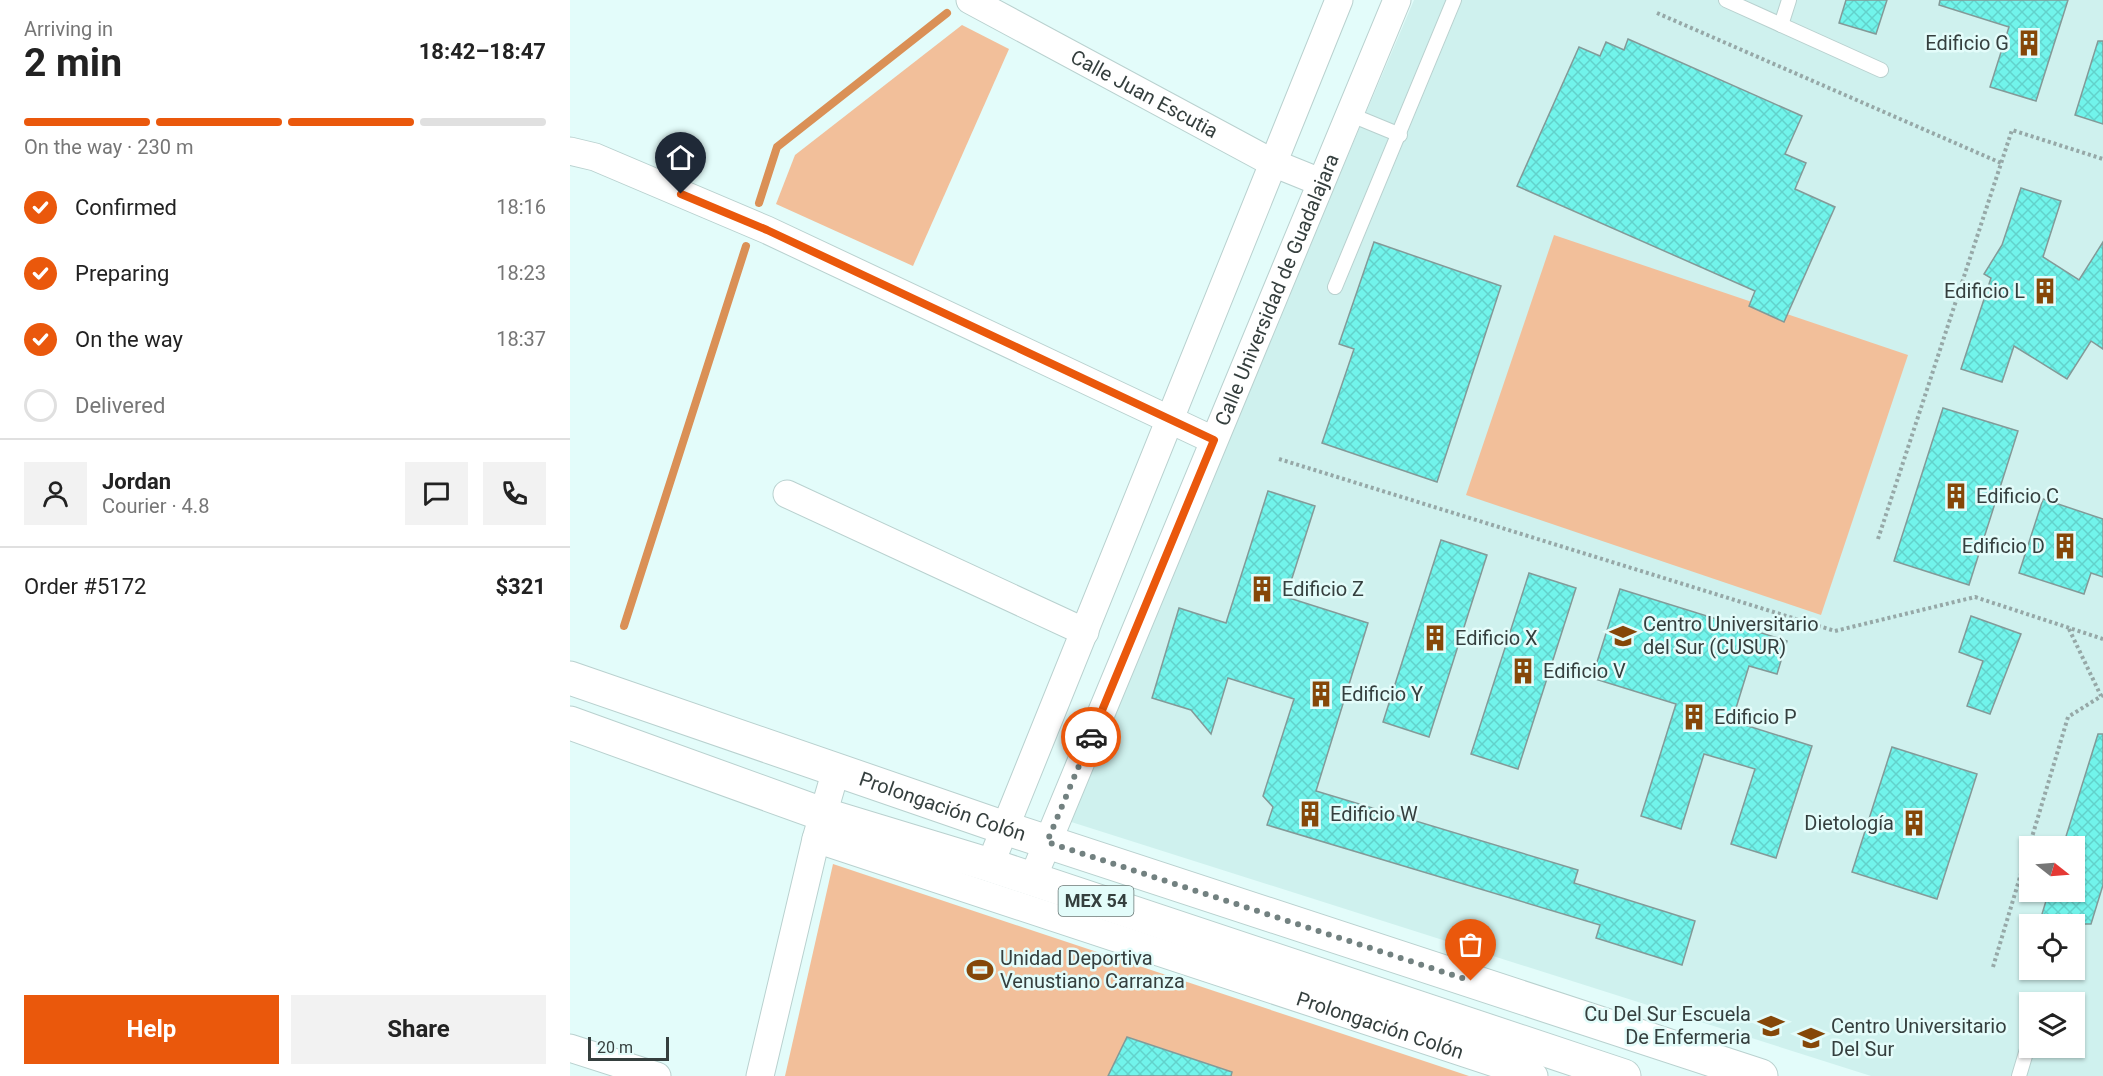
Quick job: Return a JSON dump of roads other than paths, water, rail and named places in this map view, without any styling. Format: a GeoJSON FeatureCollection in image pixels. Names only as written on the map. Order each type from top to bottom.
{"type":"FeatureCollection","features":[{"type":"Feature","properties":{"kind":"main road","name":"Prolongación Colón"},"geometry":{"type":"LineString","coordinates":[[570,678],[1005,828],[1761,1076]]}},
{"type":"Feature","properties":{"kind":"main road","name":"Prolongación Colón"},"geometry":{"type":"LineString","coordinates":[[570,723],[819,826],[990,865],[1624,1076]]}},
{"type":"Feature","properties":{"kind":"street"},"geometry":{"type":"LineString","coordinates":[[990,865],[1339,0]]}},
{"type":"Feature","properties":{"kind":"street","name":"Calle Universidad de Guadalajara"},"geometry":{"type":"LineString","coordinates":[[1032,880],[1397,0]]}},
{"type":"Feature","properties":{"kind":"street","name":"Calle Juan Escutia"},"geometry":{"type":"LineString","coordinates":[[982,2],[1273,163],[1320,182]]}},
{"type":"Feature","properties":{"kind":"street"},"geometry":{"type":"LineString","coordinates":[[570,133],[583,154],[767,230],[1214,440]]}},
{"type":"Feature","properties":{"kind":"street"},"geometry":{"type":"LineString","coordinates":[[787,494],[1085,632]]}},
{"type":"Feature","properties":{"kind":"street"},"geometry":{"type":"LineString","coordinates":[[760,1076],[819,826],[836,770]]}},
{"type":"Feature","properties":{"kind":"street","name":"Prolongación Colón"},"geometry":{"type":"LineString","coordinates":[[819,826],[1534,1076]]}},
{"type":"Feature","properties":{"kind":"street"},"geometry":{"type":"LineString","coordinates":[[570,1048],[657,1076]]}},
{"type":"Feature","properties":{"kind":"lane"},"geometry":{"type":"LineString","coordinates":[[1335,287],[1400,135],[1454,0]]}},
{"type":"Feature","properties":{"kind":"lane"},"geometry":{"type":"LineString","coordinates":[[1726,0],[1881,70]]}},
{"type":"Feature","properties":{"kind":"lane"},"geometry":{"type":"LineString","coordinates":[[1781,25],[1789,0]]}},
{"type":"Feature","properties":{"kind":"lane"},"geometry":{"type":"LineString","coordinates":[[1349,114],[1400,135]]}},
{"type":"Feature","properties":{"kind":"lane"},"geometry":{"type":"LineString","coordinates":[[2019,1076],[2024,1058]]}},
{"type":"Feature","properties":{"kind":"waterway"},"geometry":{"type":"LineString","coordinates":[[759,203],[777,147],[947,13]]}},
{"type":"Feature","properties":{"kind":"waterway"},"geometry":{"type":"LineString","coordinates":[[624,626],[746,246]]}},
{"type":"Feature","properties":{"kind":"place","name":"Edificio G"},"geometry":{"type":"Point","coordinates":[2029,43]}},
{"type":"Feature","properties":{"kind":"place","name":"Edificio L"},"geometry":{"type":"Point","coordinates":[2045,291]}},
{"type":"Feature","properties":{"kind":"place","name":"Edificio C"},"geometry":{"type":"Point","coordinates":[1956,496]}},
{"type":"Feature","properties":{"kind":"place","name":"Edificio D"},"geometry":{"type":"Point","coordinates":[2065,546]}},
{"type":"Feature","properties":{"kind":"place","name":"Edificio Z"},"geometry":{"type":"Point","coordinates":[1262,589]}},
{"type":"Feature","properties":{"kind":"place","name":"Centro Universitario del Sur (CUSUR)"},"geometry":{"type":"Point","coordinates":[1623,636]}},
{"type":"Feature","properties":{"kind":"place","name":"Edificio X"},"geometry":{"type":"Point","coordinates":[1435,638]}},
{"type":"Feature","properties":{"kind":"place","name":"Edificio V"},"geometry":{"type":"Point","coordinates":[1523,671]}},
{"type":"Feature","properties":{"kind":"place","name":"Edificio Y"},"geometry":{"type":"Point","coordinates":[1321,694]}},
{"type":"Feature","properties":{"kind":"place","name":"Edificio P"},"geometry":{"type":"Point","coordinates":[1694,717]}},
{"type":"Feature","properties":{"kind":"place","name":"Edificio W"},"geometry":{"type":"Point","coordinates":[1310,814]}},
{"type":"Feature","properties":{"kind":"place","name":"Dietología"},"geometry":{"type":"Point","coordinates":[1914,823]}},
{"type":"Feature","properties":{"kind":"place","name":"Unidad Deportiva Venustiano Carranza"},"geometry":{"type":"Point","coordinates":[980,970]}},
{"type":"Feature","properties":{"kind":"place","name":"Cu Del Sur Escuela De Enfermeria"},"geometry":{"type":"Point","coordinates":[1771,1026]}},
{"type":"Feature","properties":{"kind":"place","name":"Centro Universitario Del Sur"},"geometry":{"type":"Point","coordinates":[1811,1038]}}]}
